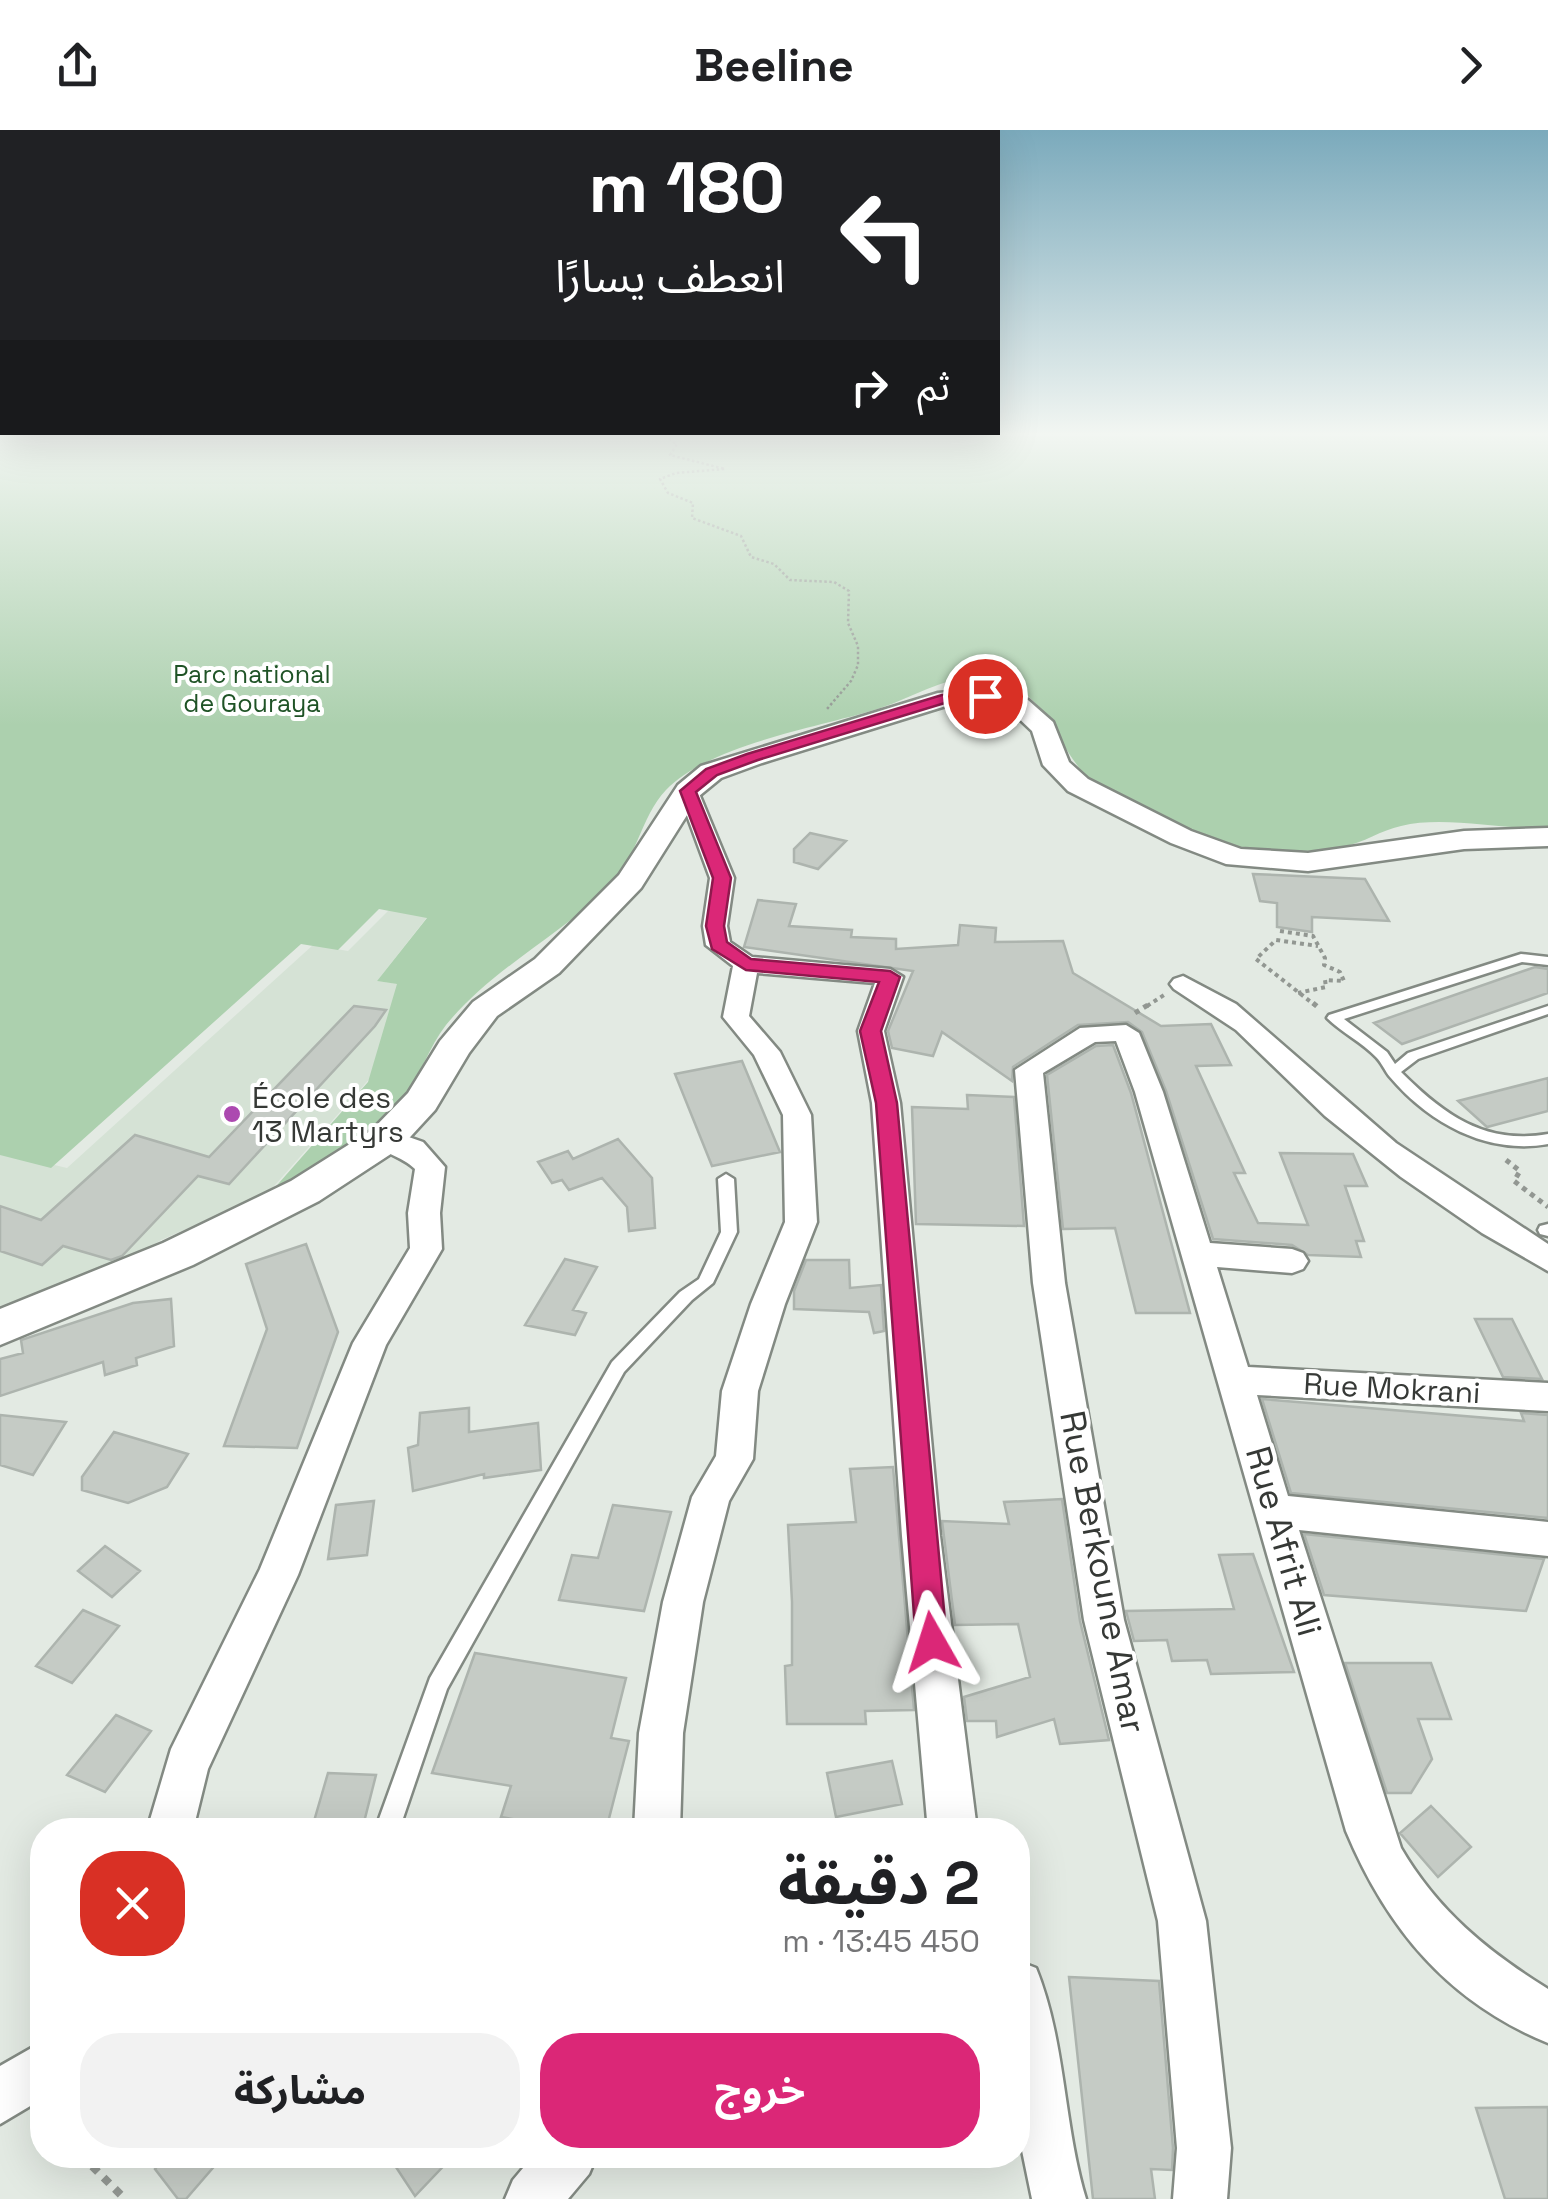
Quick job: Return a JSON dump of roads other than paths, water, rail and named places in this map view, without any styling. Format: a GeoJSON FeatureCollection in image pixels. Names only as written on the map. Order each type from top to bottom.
{"type":"FeatureCollection","features":[{"type":"Feature","properties":{"kind":"main road"},"geometry":{"type":"LineString","coordinates":[[0,1328],[178,1254],[306,1191],[386,1139],[422,1101],[453,1049],[485,1009],[547,966],[630,881],[688,791],[711,772],[947,698],[985,696],[1019,705],[1044,728],[1058,765],[1078,785],[1237,858],[1308,862],[1464,840],[1548,837]]}},
{"type":"Feature","properties":{"kind":"street"},"geometry":{"type":"LineString","coordinates":[[688,791],[722,878],[715,926],[718,945],[746,964],[890,977],[870,1031],[886,1103],[921,1536],[953,1818]]}},
{"type":"Feature","properties":{"kind":"street"},"geometry":{"type":"LineString","coordinates":[[658,1818],[661,1733],[682,1602],[710,1497],[734,1459],[740,1391],[768,1304],[801,1222],[797,1115],[766,1052],[736,1017],[746,964]]}},
{"type":"Feature","properties":{"kind":"street"},"geometry":{"type":"LineString","coordinates":[[1183,984],[1238,1015],[1336,1110],[1395,1158],[1547,1240]]}},
{"type":"Feature","properties":{"kind":"street","name":"Rue Afrit Ali"},"geometry":{"type":"LineString","coordinates":[[1107,1034],[1149,1092],[1369,1832],[1387,1878],[1438,1942],[1485,1979],[1548,2018]]}},
{"type":"Feature","properties":{"kind":"street","name":"Rue Berkoune Amar"},"geometry":{"type":"LineString","coordinates":[[1107,1034],[1029,1070],[1046,1245],[1104,1620],[1182,1921],[1204,2148],[1200,2199]]}},
{"type":"Feature","properties":{"kind":"street"},"geometry":{"type":"LineString","coordinates":[[173,1818],[187,1764],[278,1575],[370,1342],[426,1249],[424,1213],[430,1167],[413,1149],[386,1139]]}},
{"type":"Feature","properties":{"kind":"street"},"geometry":{"type":"LineString","coordinates":[[1195,1254],[1292,1261]]}},
{"type":"Feature","properties":{"kind":"street","name":"Rue Mokrani"},"geometry":{"type":"LineString","coordinates":[[1236,1380],[1548,1397]]}},
{"type":"Feature","properties":{"kind":"street"},"geometry":{"type":"LineString","coordinates":[[1275,1512],[1548,1539]]}},
{"type":"Feature","properties":{"kind":"street"},"geometry":{"type":"LineString","coordinates":[[1030,2030],[1049,2165],[1059,2199]]}},
{"type":"Feature","properties":{"kind":"street"},"geometry":{"type":"LineString","coordinates":[[0,2098],[30,2077]]}},
{"type":"Feature","properties":{"kind":"street"},"geometry":{"type":"LineString","coordinates":[[532,2199],[559,2168]]}},
{"type":"Feature","properties":{"kind":"lane"},"geometry":{"type":"LineString","coordinates":[[1548,961],[1521,958],[1334,1018],[1382,1056],[1420,1101],[1474,1135],[1529,1145],[1548,1139]]}},
{"type":"Feature","properties":{"kind":"lane"},"geometry":{"type":"LineString","coordinates":[[1393,1072],[1412,1056],[1548,1010]]}},
{"type":"Feature","properties":{"kind":"lane"},"geometry":{"type":"LineString","coordinates":[[391,1818],[438,1686],[618,1367],[704,1282],[718,1258],[730,1232],[726,1179]]}},
{"type":"Feature","properties":{"kind":"place","name":"École des 13 Martyrs"},"geometry":{"type":"Point","coordinates":[232,1114]}},
{"type":"Feature","properties":{"kind":"park label","name":"Parc national de Gouraya"},"geometry":{"type":"Point","coordinates":[252,688]}}]}
